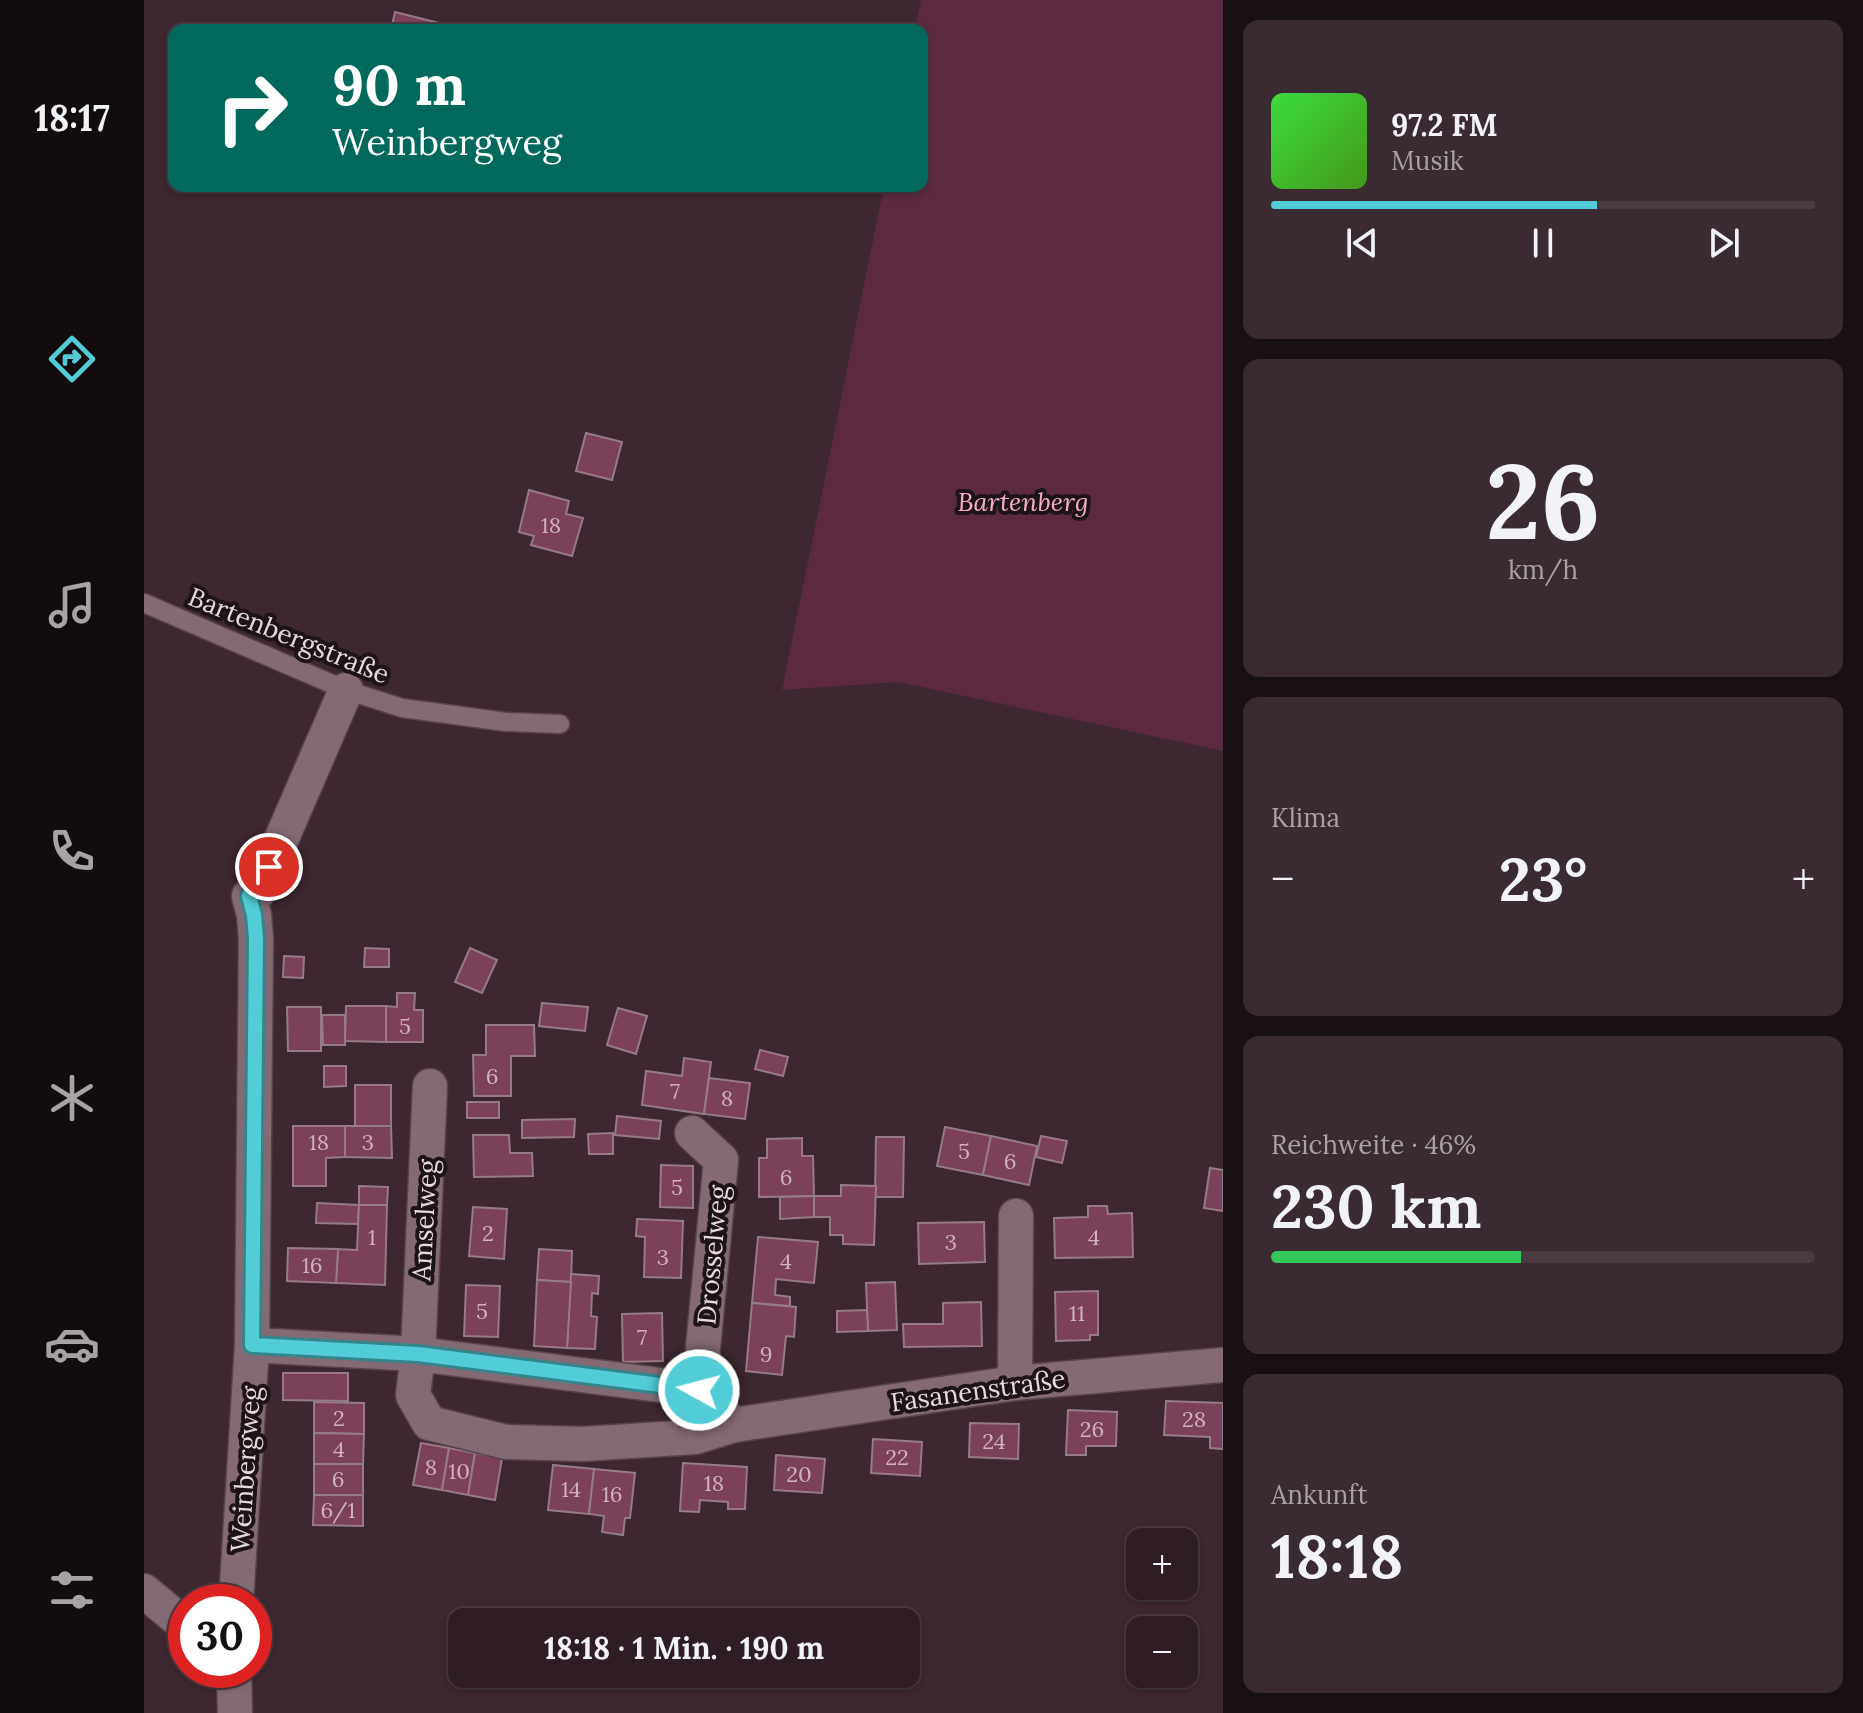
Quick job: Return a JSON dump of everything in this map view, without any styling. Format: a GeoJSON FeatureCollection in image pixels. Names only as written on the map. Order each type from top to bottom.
{"type":"FeatureCollection","features":[{"type":"Feature","properties":{"kind":"street","name":"Weinbergweg"},"geometry":{"type":"LineString","coordinates":[[237,1584],[252,1345],[256,939],[249,896],[259,891],[346,690]]}},
{"type":"Feature","properties":{"kind":"street","name":"Amselweg"},"geometry":{"type":"LineString","coordinates":[[418,1354],[430,1086]]}},
{"type":"Feature","properties":{"kind":"street","name":"Drosselweg"},"geometry":{"type":"LineString","coordinates":[[692,1133],[721,1160],[699,1390]]}},
{"type":"Feature","properties":{"kind":"street"},"geometry":{"type":"LineString","coordinates":[[1015,1383],[1016,1216]]}},
{"type":"Feature","properties":{"kind":"street"},"geometry":{"type":"LineString","coordinates":[[252,1345],[418,1354],[699,1390],[734,1425]]}},
{"type":"Feature","properties":{"kind":"street","name":"Fasanenstraße"},"geometry":{"type":"LineString","coordinates":[[418,1354],[413,1395],[429,1423],[506,1442],[583,1444],[695,1437],[734,1425],[1015,1383],[1223,1365]]}},
{"type":"Feature","properties":{"kind":"street"},"geometry":{"type":"LineString","coordinates":[[144,1591],[168,1611]]}},
{"type":"Feature","properties":{"kind":"street"},"geometry":{"type":"LineString","coordinates":[[234,1688],[235,1713]]}},
{"type":"Feature","properties":{"kind":"lane","name":"Bartenbergstraße"},"geometry":{"type":"LineString","coordinates":[[144,603],[346,690],[402,708],[506,722],[560,724]]}},
{"type":"Feature","properties":{"kind":"green space","name":"Bartenberg"},"geometry":{"type":"Polygon","coordinates":[[[921,0],[1223,0],[1223,751],[898,682],[782,690],[883,192],[928,192],[928,24],[916,24],[921,0]]]}},
{"type":"Feature","properties":{"kind":"building"},"geometry":{"type":"Polygon","coordinates":[[[395,12],[443,24],[392,24],[395,12]]]}},
{"type":"Feature","properties":{"kind":"building"},"geometry":{"type":"Polygon","coordinates":[[[586,433],[622,442],[612,480],[576,471],[586,433]]]}},
{"type":"Feature","properties":{"kind":"building"},"geometry":{"type":"Polygon","coordinates":[[[529,490],[569,501],[566,514],[583,518],[572,556],[531,545],[534,536],[519,532],[529,490]]]}},
{"type":"Feature","properties":{"kind":"building"},"geometry":{"type":"Polygon","coordinates":[[[365,948],[389,949],[389,967],[364,967],[365,948]]]}},
{"type":"Feature","properties":{"kind":"building"},"geometry":{"type":"Polygon","coordinates":[[[470,948],[497,960],[482,993],[455,982],[470,948]]]}},
{"type":"Feature","properties":{"kind":"building"},"geometry":{"type":"Polygon","coordinates":[[[284,956],[304,957],[303,978],[283,977],[284,956]]]}},
{"type":"Feature","properties":{"kind":"building"},"geometry":{"type":"Polygon","coordinates":[[[397,993],[415,993],[414,1010],[423,1010],[423,1042],[386,1042],[386,1006],[397,1007],[397,993]]]}},
{"type":"Feature","properties":{"kind":"building"},"geometry":{"type":"Polygon","coordinates":[[[542,1003],[588,1007],[585,1031],[539,1026],[542,1003]]]}},
{"type":"Feature","properties":{"kind":"building"},"geometry":{"type":"Polygon","coordinates":[[[346,1006],[386,1006],[386,1042],[345,1041],[346,1006]]]}},
{"type":"Feature","properties":{"kind":"building"},"geometry":{"type":"Polygon","coordinates":[[[287,1007],[321,1007],[321,1051],[288,1051],[287,1007]]]}},
{"type":"Feature","properties":{"kind":"building"},"geometry":{"type":"Polygon","coordinates":[[[618,1008],[647,1016],[636,1054],[607,1045],[618,1008]]]}},
{"type":"Feature","properties":{"kind":"building"},"geometry":{"type":"Polygon","coordinates":[[[322,1015],[345,1015],[345,1045],[323,1045],[322,1015]]]}},
{"type":"Feature","properties":{"kind":"building"},"geometry":{"type":"Polygon","coordinates":[[[486,1025],[534,1025],[535,1056],[511,1056],[511,1096],[474,1096],[473,1055],[486,1055],[486,1025]]]}},
{"type":"Feature","properties":{"kind":"building"},"geometry":{"type":"Polygon","coordinates":[[[760,1050],[788,1057],[783,1076],[755,1069],[760,1050]]]}},
{"type":"Feature","properties":{"kind":"building"},"geometry":{"type":"Polygon","coordinates":[[[684,1058],[711,1062],[704,1114],[642,1105],[646,1071],[682,1076],[684,1058]]]}},
{"type":"Feature","properties":{"kind":"building"},"geometry":{"type":"Polygon","coordinates":[[[324,1066],[346,1066],[346,1086],[324,1087],[324,1066]]]}},
{"type":"Feature","properties":{"kind":"building"},"geometry":{"type":"Polygon","coordinates":[[[709,1078],[750,1083],[745,1119],[704,1114],[709,1078]]]}},
{"type":"Feature","properties":{"kind":"building"},"geometry":{"type":"Polygon","coordinates":[[[355,1085],[391,1085],[391,1126],[355,1126],[355,1085]]]}},
{"type":"Feature","properties":{"kind":"building"},"geometry":{"type":"Polygon","coordinates":[[[467,1102],[499,1102],[499,1118],[467,1118],[467,1102]]]}},
{"type":"Feature","properties":{"kind":"building"},"geometry":{"type":"Polygon","coordinates":[[[617,1116],[661,1121],[659,1139],[615,1135],[617,1116]]]}},
{"type":"Feature","properties":{"kind":"building"},"geometry":{"type":"Polygon","coordinates":[[[575,1119],[574,1137],[522,1138],[522,1120],[575,1119]]]}},
{"type":"Feature","properties":{"kind":"building"},"geometry":{"type":"Polygon","coordinates":[[[293,1126],[345,1126],[345,1157],[326,1158],[326,1186],[293,1186],[293,1126]]]}},
{"type":"Feature","properties":{"kind":"building"},"geometry":{"type":"Polygon","coordinates":[[[345,1126],[391,1126],[392,1158],[345,1157],[345,1126]]]}},
{"type":"Feature","properties":{"kind":"building"},"geometry":{"type":"Polygon","coordinates":[[[945,1127],[991,1136],[983,1175],[937,1166],[945,1127]]]}},
{"type":"Feature","properties":{"kind":"building"},"geometry":{"type":"Polygon","coordinates":[[[613,1133],[613,1154],[589,1154],[588,1134],[613,1133]]]}},
{"type":"Feature","properties":{"kind":"building"},"geometry":{"type":"Polygon","coordinates":[[[473,1135],[509,1135],[510,1153],[532,1153],[533,1176],[474,1177],[473,1135]]]}},
{"type":"Feature","properties":{"kind":"building"},"geometry":{"type":"Polygon","coordinates":[[[991,1136],[1037,1146],[1029,1185],[983,1175],[991,1136]]]}},
{"type":"Feature","properties":{"kind":"building"},"geometry":{"type":"Polygon","coordinates":[[[1041,1136],[1067,1141],[1062,1163],[1036,1157],[1041,1136]]]}},
{"type":"Feature","properties":{"kind":"building"},"geometry":{"type":"Polygon","coordinates":[[[876,1137],[904,1137],[903,1197],[875,1197],[876,1137]]]}},
{"type":"Feature","properties":{"kind":"building"},"geometry":{"type":"Polygon","coordinates":[[[802,1138],[802,1156],[813,1156],[814,1196],[759,1197],[759,1158],[767,1158],[767,1139],[802,1138]]]}},
{"type":"Feature","properties":{"kind":"building"},"geometry":{"type":"Polygon","coordinates":[[[661,1165],[693,1166],[693,1208],[660,1207],[661,1165]]]}},
{"type":"Feature","properties":{"kind":"building"},"geometry":{"type":"Polygon","coordinates":[[[1210,1168],[1223,1170],[1223,1211],[1204,1208],[1210,1168]]]}},
{"type":"Feature","properties":{"kind":"building"},"geometry":{"type":"Polygon","coordinates":[[[841,1185],[876,1186],[874,1245],[843,1244],[843,1235],[830,1235],[830,1217],[814,1217],[814,1196],[841,1196],[841,1185]]]}},
{"type":"Feature","properties":{"kind":"building"},"geometry":{"type":"Polygon","coordinates":[[[359,1186],[388,1187],[387,1205],[359,1205],[359,1186]]]}},
{"type":"Feature","properties":{"kind":"building"},"geometry":{"type":"Polygon","coordinates":[[[814,1196],[814,1217],[780,1219],[780,1197],[814,1196]]]}},
{"type":"Feature","properties":{"kind":"building"},"geometry":{"type":"Polygon","coordinates":[[[317,1203],[359,1205],[358,1224],[316,1223],[317,1203]]]}},
{"type":"Feature","properties":{"kind":"building"},"geometry":{"type":"Polygon","coordinates":[[[359,1205],[387,1205],[385,1285],[336,1283],[338,1249],[357,1250],[359,1205]]]}},
{"type":"Feature","properties":{"kind":"building"},"geometry":{"type":"Polygon","coordinates":[[[1088,1206],[1107,1206],[1108,1214],[1132,1213],[1133,1257],[1055,1258],[1054,1218],[1088,1217],[1088,1206]]]}},
{"type":"Feature","properties":{"kind":"building"},"geometry":{"type":"Polygon","coordinates":[[[473,1207],[507,1209],[504,1259],[469,1256],[473,1207]]]}},
{"type":"Feature","properties":{"kind":"building"},"geometry":{"type":"Polygon","coordinates":[[[637,1219],[683,1221],[681,1278],[644,1277],[645,1237],[636,1236],[637,1219]]]}},
{"type":"Feature","properties":{"kind":"building"},"geometry":{"type":"Polygon","coordinates":[[[984,1222],[985,1262],[919,1264],[918,1223],[984,1222]]]}},
{"type":"Feature","properties":{"kind":"building"},"geometry":{"type":"Polygon","coordinates":[[[758,1237],[818,1242],[814,1283],[776,1279],[775,1295],[790,1297],[790,1306],[752,1303],[758,1237]]]}},
{"type":"Feature","properties":{"kind":"building"},"geometry":{"type":"Polygon","coordinates":[[[288,1248],[338,1249],[336,1283],[287,1281],[288,1248]]]}},
{"type":"Feature","properties":{"kind":"building"},"geometry":{"type":"Polygon","coordinates":[[[539,1249],[572,1251],[571,1282],[537,1280],[539,1249]]]}},
{"type":"Feature","properties":{"kind":"building"},"geometry":{"type":"Polygon","coordinates":[[[571,1274],[599,1276],[598,1294],[592,1293],[591,1316],[597,1317],[595,1349],[567,1348],[571,1274]]]}},
{"type":"Feature","properties":{"kind":"building"},"geometry":{"type":"Polygon","coordinates":[[[537,1280],[571,1282],[567,1348],[534,1346],[537,1280]]]}},
{"type":"Feature","properties":{"kind":"building"},"geometry":{"type":"Polygon","coordinates":[[[895,1282],[897,1330],[868,1331],[866,1283],[895,1282]]]}},
{"type":"Feature","properties":{"kind":"building"},"geometry":{"type":"Polygon","coordinates":[[[466,1285],[500,1286],[498,1337],[464,1336],[466,1285]]]}},
{"type":"Feature","properties":{"kind":"building"},"geometry":{"type":"Polygon","coordinates":[[[1098,1291],[1098,1335],[1090,1335],[1090,1340],[1056,1341],[1055,1292],[1098,1291]]]}},
{"type":"Feature","properties":{"kind":"building"},"geometry":{"type":"Polygon","coordinates":[[[981,1302],[982,1346],[904,1347],[903,1324],[943,1324],[943,1303],[981,1302]]]}},
{"type":"Feature","properties":{"kind":"building"},"geometry":{"type":"Polygon","coordinates":[[[752,1303],[796,1307],[794,1337],[786,1336],[782,1375],[746,1371],[752,1303]]]}},
{"type":"Feature","properties":{"kind":"building"},"geometry":{"type":"Polygon","coordinates":[[[867,1310],[868,1331],[837,1332],[837,1311],[867,1310]]]}},
{"type":"Feature","properties":{"kind":"building"},"geometry":{"type":"Polygon","coordinates":[[[662,1313],[663,1361],[623,1362],[622,1314],[662,1313]]]}},
{"type":"Feature","properties":{"kind":"building"},"geometry":{"type":"Polygon","coordinates":[[[283,1373],[348,1373],[348,1401],[283,1400],[283,1373]]]}},
{"type":"Feature","properties":{"kind":"building"},"geometry":{"type":"Polygon","coordinates":[[[1166,1401],[1223,1403],[1223,1449],[1210,1448],[1210,1437],[1164,1435],[1166,1401]]]}},
{"type":"Feature","properties":{"kind":"building"},"geometry":{"type":"Polygon","coordinates":[[[314,1402],[364,1403],[364,1434],[314,1433],[314,1402]]]}},
{"type":"Feature","properties":{"kind":"building"},"geometry":{"type":"Polygon","coordinates":[[[1068,1410],[1117,1412],[1116,1446],[1086,1446],[1086,1455],[1066,1455],[1068,1410]]]}},
{"type":"Feature","properties":{"kind":"building"},"geometry":{"type":"Polygon","coordinates":[[[970,1423],[1019,1424],[1018,1459],[969,1457],[970,1423]]]}},
{"type":"Feature","properties":{"kind":"building"},"geometry":{"type":"Polygon","coordinates":[[[314,1433],[364,1434],[363,1464],[314,1464],[314,1433]]]}},
{"type":"Feature","properties":{"kind":"building"},"geometry":{"type":"Polygon","coordinates":[[[873,1439],[922,1442],[920,1476],[871,1473],[873,1439]]]}},
{"type":"Feature","properties":{"kind":"building"},"geometry":{"type":"Polygon","coordinates":[[[421,1443],[449,1448],[442,1490],[413,1485],[421,1443]]]}},
{"type":"Feature","properties":{"kind":"building"},"geometry":{"type":"Polygon","coordinates":[[[449,1448],[475,1453],[468,1495],[442,1490],[449,1448]]]}},
{"type":"Feature","properties":{"kind":"building"},"geometry":{"type":"Polygon","coordinates":[[[475,1453],[502,1458],[495,1500],[468,1495],[475,1453]]]}},
{"type":"Feature","properties":{"kind":"building"},"geometry":{"type":"Polygon","coordinates":[[[776,1455],[825,1459],[822,1493],[774,1490],[776,1455]]]}},
{"type":"Feature","properties":{"kind":"building"},"geometry":{"type":"Polygon","coordinates":[[[683,1463],[747,1467],[745,1509],[728,1509],[728,1502],[700,1500],[699,1512],[680,1511],[683,1463]]]}},
{"type":"Feature","properties":{"kind":"building"},"geometry":{"type":"Polygon","coordinates":[[[314,1464],[363,1464],[363,1495],[314,1495],[314,1464]]]}},
{"type":"Feature","properties":{"kind":"building"},"geometry":{"type":"Polygon","coordinates":[[[553,1465],[594,1469],[589,1514],[548,1510],[553,1465]]]}},
{"type":"Feature","properties":{"kind":"building"},"geometry":{"type":"Polygon","coordinates":[[[594,1469],[635,1473],[630,1518],[625,1518],[623,1535],[602,1532],[604,1516],[589,1514],[594,1469]]]}},
{"type":"Feature","properties":{"kind":"building"},"geometry":{"type":"Polygon","coordinates":[[[314,1495],[363,1495],[363,1526],[313,1525],[314,1495]]]}},
{"type":"Feature","properties":{"kind":"route"},"geometry":{"type":"LineString","coordinates":[[269,867],[259,891],[249,896],[256,939],[252,1345],[418,1354],[699,1390]]}}]}
